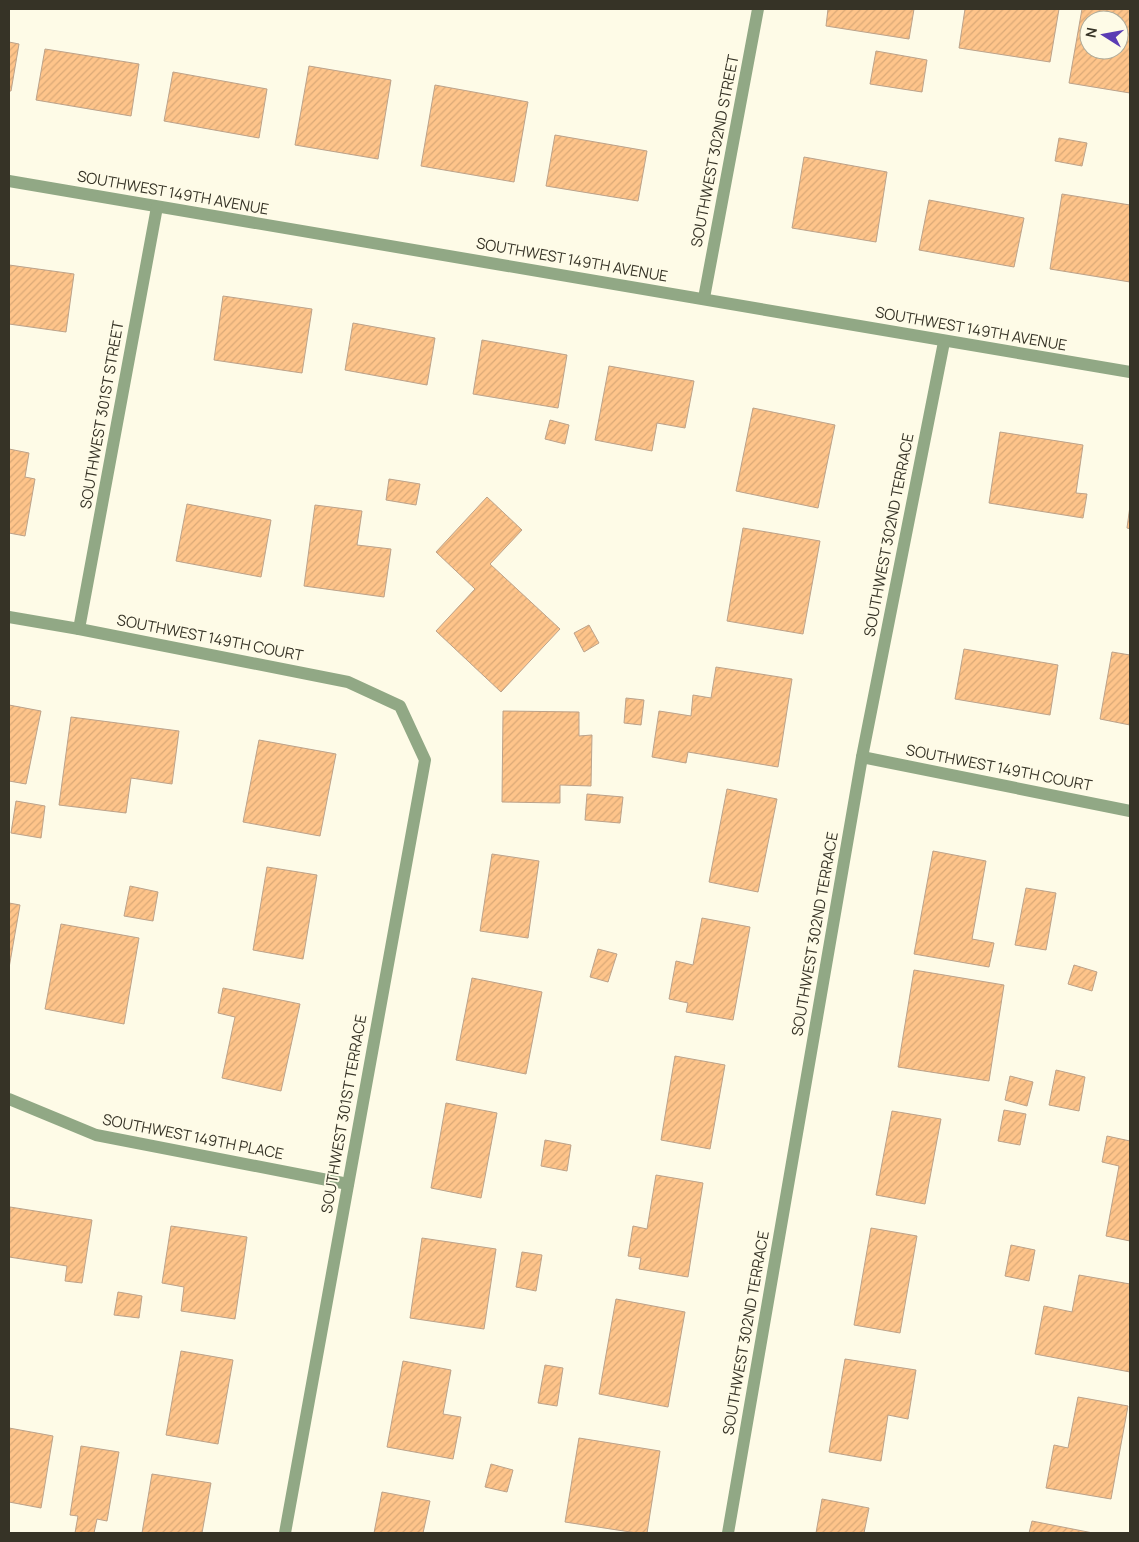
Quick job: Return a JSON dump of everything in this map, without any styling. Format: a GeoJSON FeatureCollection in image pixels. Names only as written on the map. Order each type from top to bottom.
{"type":"FeatureCollection","features":[{"type":"Feature","properties":{"kind":"street","name":"SOUTHWEST 302ND STREET"},"geometry":{"type":"LineString","coordinates":[[704,298],[758,9]]}},
{"type":"Feature","properties":{"kind":"street","name":"SOUTHWEST 149TH AVENUE"},"geometry":{"type":"LineString","coordinates":[[9,181],[704,298],[944,342],[1130,372]]}},
{"type":"Feature","properties":{"kind":"street","name":"SOUTHWEST 301ST STREET"},"geometry":{"type":"LineString","coordinates":[[79,629],[157,207]]}},
{"type":"Feature","properties":{"kind":"street","name":"SOUTHWEST 302ND TERRACE"},"geometry":{"type":"LineString","coordinates":[[728,1533],[862,757],[944,342]]}},
{"type":"Feature","properties":{"kind":"street","name":"SOUTHWEST 149TH COURT"},"geometry":{"type":"LineString","coordinates":[[9,617],[348,682],[400,706]]}},
{"type":"Feature","properties":{"kind":"street","name":"SOUTHWEST 301ST TERRACE"},"geometry":{"type":"LineString","coordinates":[[285,1533],[425,760],[400,706]]}},
{"type":"Feature","properties":{"kind":"street","name":"SOUTHWEST 149TH COURT"},"geometry":{"type":"LineString","coordinates":[[862,757],[1130,811]]}},
{"type":"Feature","properties":{"kind":"street","name":"SOUTHWEST 149TH PLACE"},"geometry":{"type":"LineString","coordinates":[[9,1099],[96,1135],[348,1184]]}},
{"type":"Feature","properties":{"kind":"building"},"geometry":{"type":"Polygon","coordinates":[[[828,9],[914,9],[909,39],[826,26],[828,9]]]}},
{"type":"Feature","properties":{"kind":"building"},"geometry":{"type":"Polygon","coordinates":[[[965,9],[1059,9],[1050,62],[959,48],[965,9]]]}},
{"type":"Feature","properties":{"kind":"building"},"geometry":{"type":"Polygon","coordinates":[[[1082,9],[1130,9],[1130,93],[1069,83],[1079,26],[1079,60],[1129,60],[1129,10],[1082,9]]]}},
{"type":"Feature","properties":{"kind":"building"},"geometry":{"type":"Polygon","coordinates":[[[9,42],[19,44],[11,91],[9,91],[9,42]]]}},
{"type":"Feature","properties":{"kind":"building"},"geometry":{"type":"Polygon","coordinates":[[[45,49],[139,64],[131,116],[36,100],[45,49]]]}},
{"type":"Feature","properties":{"kind":"building"},"geometry":{"type":"Polygon","coordinates":[[[876,51],[927,60],[922,92],[870,84],[876,51]]]}},
{"type":"Feature","properties":{"kind":"building"},"geometry":{"type":"Polygon","coordinates":[[[309,66],[391,80],[378,159],[295,145],[309,66]]]}},
{"type":"Feature","properties":{"kind":"building"},"geometry":{"type":"Polygon","coordinates":[[[173,72],[267,89],[259,138],[164,121],[173,72]]]}},
{"type":"Feature","properties":{"kind":"building"},"geometry":{"type":"Polygon","coordinates":[[[435,85],[528,102],[514,182],[421,166],[435,85]]]}},
{"type":"Feature","properties":{"kind":"building"},"geometry":{"type":"Polygon","coordinates":[[[555,135],[647,151],[638,201],[546,186],[555,135]]]}},
{"type":"Feature","properties":{"kind":"building"},"geometry":{"type":"Polygon","coordinates":[[[1059,138],[1087,143],[1082,166],[1055,161],[1059,138]]]}},
{"type":"Feature","properties":{"kind":"building"},"geometry":{"type":"Polygon","coordinates":[[[804,157],[887,172],[876,242],[792,228],[804,157]]]}},
{"type":"Feature","properties":{"kind":"building"},"geometry":{"type":"Polygon","coordinates":[[[1062,194],[1130,205],[1130,282],[1050,269],[1062,194]]]}},
{"type":"Feature","properties":{"kind":"building"},"geometry":{"type":"Polygon","coordinates":[[[929,200],[1024,218],[1014,267],[919,250],[929,200]]]}},
{"type":"Feature","properties":{"kind":"building"},"geometry":{"type":"Polygon","coordinates":[[[9,265],[74,274],[66,332],[9,324],[9,265]]]}},
{"type":"Feature","properties":{"kind":"building"},"geometry":{"type":"Polygon","coordinates":[[[223,296],[312,309],[302,373],[214,360],[223,296]]]}},
{"type":"Feature","properties":{"kind":"building"},"geometry":{"type":"Polygon","coordinates":[[[353,323],[435,338],[427,385],[345,370],[353,323]]]}},
{"type":"Feature","properties":{"kind":"building"},"geometry":{"type":"Polygon","coordinates":[[[482,340],[567,355],[558,408],[473,394],[482,340]]]}},
{"type":"Feature","properties":{"kind":"building"},"geometry":{"type":"Polygon","coordinates":[[[609,366],[694,381],[685,428],[657,423],[652,451],[595,440],[609,366]]]}},
{"type":"Feature","properties":{"kind":"building"},"geometry":{"type":"Polygon","coordinates":[[[753,408],[835,425],[818,508],[736,491],[753,408]]]}},
{"type":"Feature","properties":{"kind":"building"},"geometry":{"type":"Polygon","coordinates":[[[550,420],[569,425],[565,444],[545,439],[550,420]]]}},
{"type":"Feature","properties":{"kind":"building"},"geometry":{"type":"Polygon","coordinates":[[[1000,432],[1083,445],[1076,493],[1087,494],[1083,518],[989,503],[1000,432]]]}},
{"type":"Feature","properties":{"kind":"building"},"geometry":{"type":"Polygon","coordinates":[[[9,449],[29,453],[25,477],[35,479],[25,536],[9,533],[9,449]]]}},
{"type":"Feature","properties":{"kind":"building"},"geometry":{"type":"Polygon","coordinates":[[[389,479],[420,484],[416,505],[386,500],[389,479]]]}},
{"type":"Feature","properties":{"kind":"building"},"geometry":{"type":"Polygon","coordinates":[[[487,497],[522,530],[490,564],[560,629],[501,692],[436,631],[475,589],[436,552],[487,497]]]}},
{"type":"Feature","properties":{"kind":"building"},"geometry":{"type":"Polygon","coordinates":[[[187,504],[271,520],[261,577],[176,561],[187,504]]]}},
{"type":"Feature","properties":{"kind":"building"},"geometry":{"type":"Polygon","coordinates":[[[315,505],[362,511],[357,545],[391,549],[384,597],[304,586],[315,505]]]}},
{"type":"Feature","properties":{"kind":"building"},"geometry":{"type":"Polygon","coordinates":[[[1130,506],[1130,529],[1127,528],[1130,506]]]}},
{"type":"Feature","properties":{"kind":"building"},"geometry":{"type":"Polygon","coordinates":[[[743,528],[820,541],[803,634],[727,621],[743,528]]]}},
{"type":"Feature","properties":{"kind":"building"},"geometry":{"type":"Polygon","coordinates":[[[589,625],[599,643],[584,652],[574,633],[589,625]]]}},
{"type":"Feature","properties":{"kind":"building"},"geometry":{"type":"Polygon","coordinates":[[[964,649],[1058,665],[1050,715],[955,699],[964,649]]]}},
{"type":"Feature","properties":{"kind":"building"},"geometry":{"type":"Polygon","coordinates":[[[1112,652],[1130,655],[1130,725],[1100,719],[1112,652]]]}},
{"type":"Feature","properties":{"kind":"building"},"geometry":{"type":"Polygon","coordinates":[[[716,667],[792,679],[778,767],[688,752],[686,763],[652,757],[659,711],[691,716],[693,695],[711,698],[716,667]]]}},
{"type":"Feature","properties":{"kind":"building"},"geometry":{"type":"Polygon","coordinates":[[[626,698],[644,700],[641,725],[624,723],[626,698]]]}},
{"type":"Feature","properties":{"kind":"building"},"geometry":{"type":"Polygon","coordinates":[[[9,705],[41,711],[26,784],[9,781],[9,705]]]}},
{"type":"Feature","properties":{"kind":"building"},"geometry":{"type":"Polygon","coordinates":[[[503,711],[579,712],[579,736],[592,735],[591,786],[560,785],[560,803],[502,802],[503,711]]]}},
{"type":"Feature","properties":{"kind":"building"},"geometry":{"type":"Polygon","coordinates":[[[71,717],[179,731],[172,784],[131,778],[126,813],[59,805],[71,717]]]}},
{"type":"Feature","properties":{"kind":"building"},"geometry":{"type":"Polygon","coordinates":[[[259,740],[336,754],[320,836],[243,822],[259,740]]]}},
{"type":"Feature","properties":{"kind":"building"},"geometry":{"type":"Polygon","coordinates":[[[727,789],[777,799],[758,892],[709,882],[727,789]]]}},
{"type":"Feature","properties":{"kind":"building"},"geometry":{"type":"Polygon","coordinates":[[[587,794],[623,797],[620,823],[585,820],[587,794]]]}},
{"type":"Feature","properties":{"kind":"building"},"geometry":{"type":"Polygon","coordinates":[[[16,801],[45,806],[41,838],[11,833],[16,801]]]}},
{"type":"Feature","properties":{"kind":"building"},"geometry":{"type":"Polygon","coordinates":[[[933,851],[986,861],[972,939],[994,943],[989,967],[914,954],[933,851]]]}},
{"type":"Feature","properties":{"kind":"building"},"geometry":{"type":"Polygon","coordinates":[[[492,854],[539,861],[528,938],[480,931],[492,854]]]}},
{"type":"Feature","properties":{"kind":"building"},"geometry":{"type":"Polygon","coordinates":[[[267,867],[317,875],[303,959],[253,950],[267,867]]]}},
{"type":"Feature","properties":{"kind":"building"},"geometry":{"type":"Polygon","coordinates":[[[130,886],[158,892],[153,921],[124,916],[130,886]]]}},
{"type":"Feature","properties":{"kind":"building"},"geometry":{"type":"Polygon","coordinates":[[[1026,888],[1056,893],[1046,950],[1015,945],[1026,888]]]}},
{"type":"Feature","properties":{"kind":"building"},"geometry":{"type":"Polygon","coordinates":[[[9,903],[20,905],[9,968],[9,903]]]}},
{"type":"Feature","properties":{"kind":"building"},"geometry":{"type":"Polygon","coordinates":[[[702,918],[750,927],[733,1020],[686,1012],[688,1003],[669,999],[676,961],[693,965],[702,918]]]}},
{"type":"Feature","properties":{"kind":"building"},"geometry":{"type":"Polygon","coordinates":[[[61,924],[139,938],[124,1024],[45,1009],[61,924]]]}},
{"type":"Feature","properties":{"kind":"building"},"geometry":{"type":"Polygon","coordinates":[[[598,949],[617,954],[608,982],[590,977],[598,949]]]}},
{"type":"Feature","properties":{"kind":"building"},"geometry":{"type":"Polygon","coordinates":[[[1074,965],[1097,972],[1092,991],[1068,984],[1074,965]]]}},
{"type":"Feature","properties":{"kind":"building"},"geometry":{"type":"Polygon","coordinates":[[[914,970],[1004,985],[989,1081],[898,1067],[914,970]]]}},
{"type":"Feature","properties":{"kind":"building"},"geometry":{"type":"Polygon","coordinates":[[[472,978],[542,992],[526,1074],[456,1060],[472,978]]]}},
{"type":"Feature","properties":{"kind":"building"},"geometry":{"type":"Polygon","coordinates":[[[223,988],[300,1004],[281,1091],[222,1078],[235,1017],[218,1013],[223,988]]]}},
{"type":"Feature","properties":{"kind":"building"},"geometry":{"type":"Polygon","coordinates":[[[675,1056],[725,1065],[710,1149],[661,1140],[675,1056]]]}},
{"type":"Feature","properties":{"kind":"building"},"geometry":{"type":"Polygon","coordinates":[[[1056,1070],[1085,1077],[1079,1111],[1049,1105],[1056,1070]]]}},
{"type":"Feature","properties":{"kind":"building"},"geometry":{"type":"Polygon","coordinates":[[[1010,1076],[1033,1082],[1027,1106],[1005,1100],[1010,1076]]]}},
{"type":"Feature","properties":{"kind":"building"},"geometry":{"type":"Polygon","coordinates":[[[446,1103],[497,1113],[481,1198],[431,1188],[446,1103]]]}},
{"type":"Feature","properties":{"kind":"building"},"geometry":{"type":"Polygon","coordinates":[[[1004,1110],[1026,1114],[1020,1145],[998,1141],[1004,1110]]]}},
{"type":"Feature","properties":{"kind":"building"},"geometry":{"type":"Polygon","coordinates":[[[892,1111],[941,1119],[925,1204],[876,1195],[892,1111]]]}},
{"type":"Feature","properties":{"kind":"building"},"geometry":{"type":"Polygon","coordinates":[[[1107,1136],[1130,1141],[1130,1241],[1106,1236],[1119,1166],[1102,1162],[1107,1136]]]}},
{"type":"Feature","properties":{"kind":"building"},"geometry":{"type":"Polygon","coordinates":[[[545,1140],[571,1145],[567,1171],[541,1166],[545,1140]]]}},
{"type":"Feature","properties":{"kind":"building"},"geometry":{"type":"Polygon","coordinates":[[[656,1175],[703,1183],[688,1277],[639,1269],[641,1258],[628,1256],[633,1226],[647,1229],[656,1175]]]}},
{"type":"Feature","properties":{"kind":"building"},"geometry":{"type":"Polygon","coordinates":[[[10,1207],[92,1220],[82,1283],[65,1281],[67,1266],[9,1257],[10,1207]]]}},
{"type":"Feature","properties":{"kind":"building"},"geometry":{"type":"Polygon","coordinates":[[[171,1226],[247,1237],[235,1319],[181,1311],[184,1287],[162,1283],[171,1226]]]}},
{"type":"Feature","properties":{"kind":"building"},"geometry":{"type":"Polygon","coordinates":[[[871,1228],[917,1236],[900,1333],[854,1325],[871,1228]]]}},
{"type":"Feature","properties":{"kind":"building"},"geometry":{"type":"Polygon","coordinates":[[[422,1238],[496,1249],[484,1329],[410,1318],[422,1238]]]}},
{"type":"Feature","properties":{"kind":"building"},"geometry":{"type":"Polygon","coordinates":[[[1011,1245],[1035,1250],[1029,1281],[1005,1276],[1011,1245]]]}},
{"type":"Feature","properties":{"kind":"building"},"geometry":{"type":"Polygon","coordinates":[[[522,1252],[542,1255],[536,1291],[516,1287],[522,1252]]]}},
{"type":"Feature","properties":{"kind":"building"},"geometry":{"type":"Polygon","coordinates":[[[1079,1275],[1130,1284],[1130,1372],[1035,1354],[1044,1306],[1072,1312],[1079,1275]]]}},
{"type":"Feature","properties":{"kind":"building"},"geometry":{"type":"Polygon","coordinates":[[[118,1292],[142,1296],[139,1318],[114,1315],[118,1292]]]}},
{"type":"Feature","properties":{"kind":"building"},"geometry":{"type":"Polygon","coordinates":[[[616,1299],[685,1312],[668,1407],[599,1394],[616,1299]]]}},
{"type":"Feature","properties":{"kind":"building"},"geometry":{"type":"Polygon","coordinates":[[[181,1351],[233,1360],[218,1444],[166,1435],[181,1351]]]}},
{"type":"Feature","properties":{"kind":"building"},"geometry":{"type":"Polygon","coordinates":[[[845,1359],[916,1370],[908,1419],[888,1415],[881,1461],[829,1452],[845,1359]]]}},
{"type":"Feature","properties":{"kind":"building"},"geometry":{"type":"Polygon","coordinates":[[[403,1361],[451,1370],[443,1414],[461,1417],[453,1459],[387,1447],[403,1361]]]}},
{"type":"Feature","properties":{"kind":"building"},"geometry":{"type":"Polygon","coordinates":[[[545,1365],[563,1368],[557,1406],[538,1403],[545,1365]]]}},
{"type":"Feature","properties":{"kind":"building"},"geometry":{"type":"Polygon","coordinates":[[[1078,1397],[1128,1406],[1111,1499],[1046,1488],[1054,1445],[1068,1448],[1078,1397]]]}},
{"type":"Feature","properties":{"kind":"building"},"geometry":{"type":"Polygon","coordinates":[[[9,1428],[53,1436],[41,1508],[9,1502],[9,1428]]]}},
{"type":"Feature","properties":{"kind":"building"},"geometry":{"type":"Polygon","coordinates":[[[579,1438],[660,1451],[647,1533],[565,1522],[579,1438]]]}},
{"type":"Feature","properties":{"kind":"building"},"geometry":{"type":"Polygon","coordinates":[[[81,1446],[119,1452],[107,1521],[97,1519],[94,1533],[75,1533],[78,1516],[70,1515],[81,1446]]]}},
{"type":"Feature","properties":{"kind":"building"},"geometry":{"type":"Polygon","coordinates":[[[491,1464],[513,1470],[507,1492],[485,1487],[491,1464]]]}},
{"type":"Feature","properties":{"kind":"building"},"geometry":{"type":"Polygon","coordinates":[[[152,1474],[211,1483],[202,1533],[142,1533],[152,1474]]]}},
{"type":"Feature","properties":{"kind":"building"},"geometry":{"type":"Polygon","coordinates":[[[382,1492],[430,1501],[423,1533],[374,1533],[382,1492]]]}},
{"type":"Feature","properties":{"kind":"building"},"geometry":{"type":"Polygon","coordinates":[[[822,1499],[869,1508],[864,1533],[816,1533],[822,1499]]]}},
{"type":"Feature","properties":{"kind":"building"},"geometry":{"type":"Polygon","coordinates":[[[1032,1521],[1093,1533],[1029,1533],[1032,1521]]]}}]}
